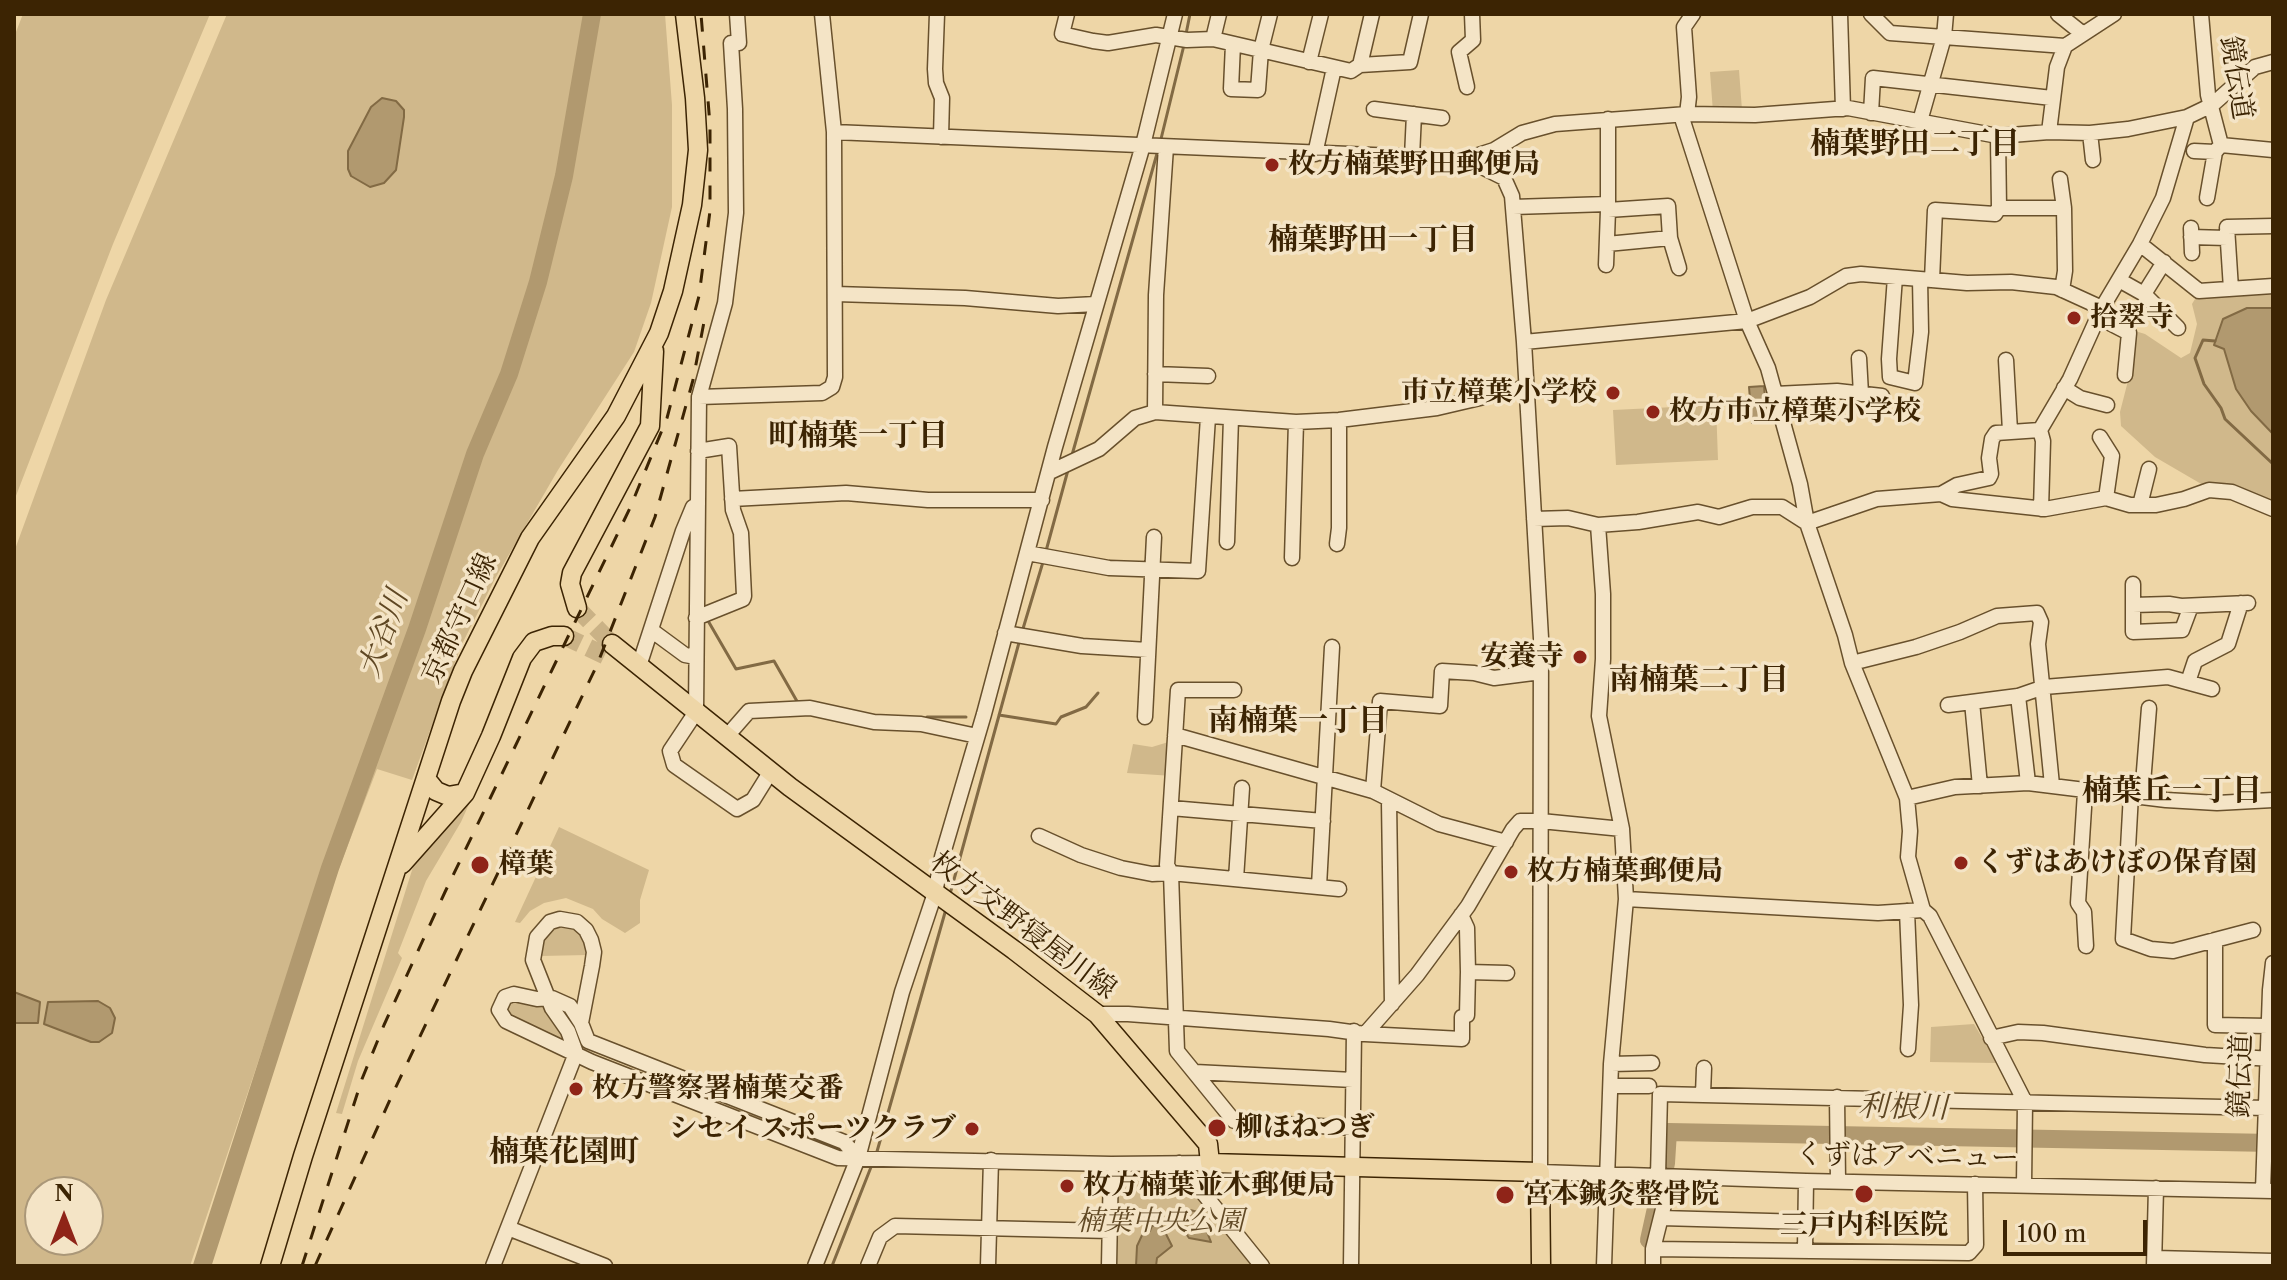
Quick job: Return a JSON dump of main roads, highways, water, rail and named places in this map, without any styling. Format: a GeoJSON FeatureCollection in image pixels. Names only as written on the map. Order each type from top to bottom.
{"type":"FeatureCollection","features":[{"type":"Feature","properties":{"kind":"main road","name":"京都守口線"},"geometry":{"type":"LineString","coordinates":[[270,1266],[451,701],[530,538],[616,416],[659,333],[673,291],[692,205],[698,150],[685,14]]}},
{"type":"Feature","properties":{"kind":"main road"},"geometry":{"type":"LineString","coordinates":[[577,608],[570,584],[572,573],[650,426],[653,356],[659,333]]}},
{"type":"Feature","properties":{"kind":"main road"},"geometry":{"type":"LineString","coordinates":[[616,416],[634,417],[642,429],[643,441]]}},
{"type":"Feature","properties":{"kind":"main road"},"geometry":{"type":"LineString","coordinates":[[398,869],[465,793],[522,658],[534,642],[564,636]]}},
{"type":"Feature","properties":{"kind":"main road","name":"枚方交野寝屋川線"},"geometry":{"type":"LineString","coordinates":[[696,712],[638,679],[609,650],[639,666],[771,771],[1097,1014],[1208,1144],[1210,1163],[1540,1172],[1541,1266]]}},
{"type":"Feature","properties":{"kind":"main road"},"geometry":{"type":"LineString","coordinates":[[427,780],[436,791],[448,796],[465,793]]}},
{"type":"Feature","properties":{"kind":"waterway","name":"大谷川"},"geometry":{"type":"LineString","coordinates":[[202,1266],[330,868],[417,629],[475,454],[509,374],[538,282],[564,176],[592,14]]}},
{"type":"Feature","properties":{"kind":"waterway"},"geometry":{"type":"LineString","coordinates":[[1186,34],[1190,14]]}},
{"type":"Feature","properties":{"kind":"waterway"},"geometry":{"type":"LineString","coordinates":[[1160,143],[1184,45]]}},
{"type":"Feature","properties":{"kind":"waterway"},"geometry":{"type":"LineString","coordinates":[[1072,455],[1158,150]]}},
{"type":"Feature","properties":{"kind":"waterway"},"geometry":{"type":"LineString","coordinates":[[2215,341],[2203,340],[2195,358],[2204,384],[2225,419],[2273,464]]}},
{"type":"Feature","properties":{"kind":"waterway"},"geometry":{"type":"LineString","coordinates":[[1046,551],[1068,470]]}},
{"type":"Feature","properties":{"kind":"waterway"},"geometry":{"type":"LineString","coordinates":[[1022,632],[1043,562]]}},
{"type":"Feature","properties":{"kind":"waterway"},"geometry":{"type":"LineString","coordinates":[[709,619],[736,669],[774,661],[798,703]]}},
{"type":"Feature","properties":{"kind":"waterway"},"geometry":{"type":"LineString","coordinates":[[950,894],[1020,639]]}},
{"type":"Feature","properties":{"kind":"waterway"},"geometry":{"type":"LineString","coordinates":[[999,715],[1056,724],[1061,717],[1086,707],[1098,693]]}},
{"type":"Feature","properties":{"kind":"waterway"},"geometry":{"type":"LineString","coordinates":[[927,717],[966,717]]}},
{"type":"Feature","properties":{"kind":"waterway"},"geometry":{"type":"LineString","coordinates":[[876,1155],[946,909]]}},
{"type":"Feature","properties":{"kind":"waterway","name":"利根川"},"geometry":{"type":"LineString","coordinates":[[1649,1240],[1666,1163],[1668,1132],[2273,1143]]}},
{"type":"Feature","properties":{"kind":"waterway"},"geometry":{"type":"LineString","coordinates":[[832,1266],[873,1162]]}},
{"type":"Feature","properties":{"kind":"tunnel"},"geometry":{"type":"LineString","coordinates":[[577,608],[612,644]]}},
{"type":"Feature","properties":{"kind":"tunnel"},"geometry":{"type":"LineString","coordinates":[[564,636],[606,656]]}},
{"type":"Feature","properties":{"kind":"railway"},"geometry":{"type":"LineString","coordinates":[[302,1266],[362,1079],[384,1025],[630,508],[667,418],[699,296],[710,211],[710,125],[701,14]]}},
{"type":"Feature","properties":{"kind":"railway"},"geometry":{"type":"LineString","coordinates":[[315,1266],[393,1093],[597,665],[655,517],[693,380],[704,322]]}},
{"type":"Feature","properties":{"kind":"place","name":"枚方楠葉野田郵便局"},"geometry":{"type":"Point","coordinates":[1272,165]}},
{"type":"Feature","properties":{"kind":"place","name":"拾翠寺"},"geometry":{"type":"Point","coordinates":[2074,318]}},
{"type":"Feature","properties":{"kind":"place","name":"市立樟葉小学校"},"geometry":{"type":"Point","coordinates":[1613,393]}},
{"type":"Feature","properties":{"kind":"place","name":"枚方市立樟葉小学校"},"geometry":{"type":"Point","coordinates":[1653,412]}},
{"type":"Feature","properties":{"kind":"place","name":"安養寺"},"geometry":{"type":"Point","coordinates":[1580,657]}},
{"type":"Feature","properties":{"kind":"place","name":"くずはあけぼの保育園"},"geometry":{"type":"Point","coordinates":[1961,863]}},
{"type":"Feature","properties":{"kind":"place","name":"樟葉"},"geometry":{"type":"Point","coordinates":[480,865]}},
{"type":"Feature","properties":{"kind":"place","name":"枚方楠葉郵便局"},"geometry":{"type":"Point","coordinates":[1511,872]}},
{"type":"Feature","properties":{"kind":"place","name":"枚方警察署楠葉交番"},"geometry":{"type":"Point","coordinates":[576,1089]}},
{"type":"Feature","properties":{"kind":"place","name":"柳ほねつぎ"},"geometry":{"type":"Point","coordinates":[1217,1128]}},
{"type":"Feature","properties":{"kind":"place","name":"シセイ スポーツクラブ"},"geometry":{"type":"Point","coordinates":[972,1129]}},
{"type":"Feature","properties":{"kind":"place","name":"枚方楠葉並木郵便局"},"geometry":{"type":"Point","coordinates":[1067,1186]}},
{"type":"Feature","properties":{"kind":"place","name":"三戸内科医院"},"geometry":{"type":"Point","coordinates":[1864,1194]}},
{"type":"Feature","properties":{"kind":"place","name":"宮本鍼灸整骨院"},"geometry":{"type":"Point","coordinates":[1505,1195]}},
{"type":"Feature","properties":{"kind":"district","name":"楠葉野田二丁目"},"geometry":{"type":"Point","coordinates":[1915,144]}},
{"type":"Feature","properties":{"kind":"district","name":"楠葉野田一丁目"},"geometry":{"type":"Point","coordinates":[1373,240]}},
{"type":"Feature","properties":{"kind":"district","name":"町楠葉一丁目"},"geometry":{"type":"Point","coordinates":[858,436]}},
{"type":"Feature","properties":{"kind":"district","name":"南楠葉二丁目"},"geometry":{"type":"Point","coordinates":[1699,680]}},
{"type":"Feature","properties":{"kind":"district","name":"南楠葉一丁目"},"geometry":{"type":"Point","coordinates":[1298,721]}},
{"type":"Feature","properties":{"kind":"district","name":"楠葉丘一丁目"},"geometry":{"type":"Point","coordinates":[2172,791]}},
{"type":"Feature","properties":{"kind":"district","name":"楠葉花園町"},"geometry":{"type":"Point","coordinates":[564,1152]}},
{"type":"Feature","properties":{"kind":"park label","name":"楠葉中央公園"},"geometry":{"type":"Point","coordinates":[1160,1222]}}]}
